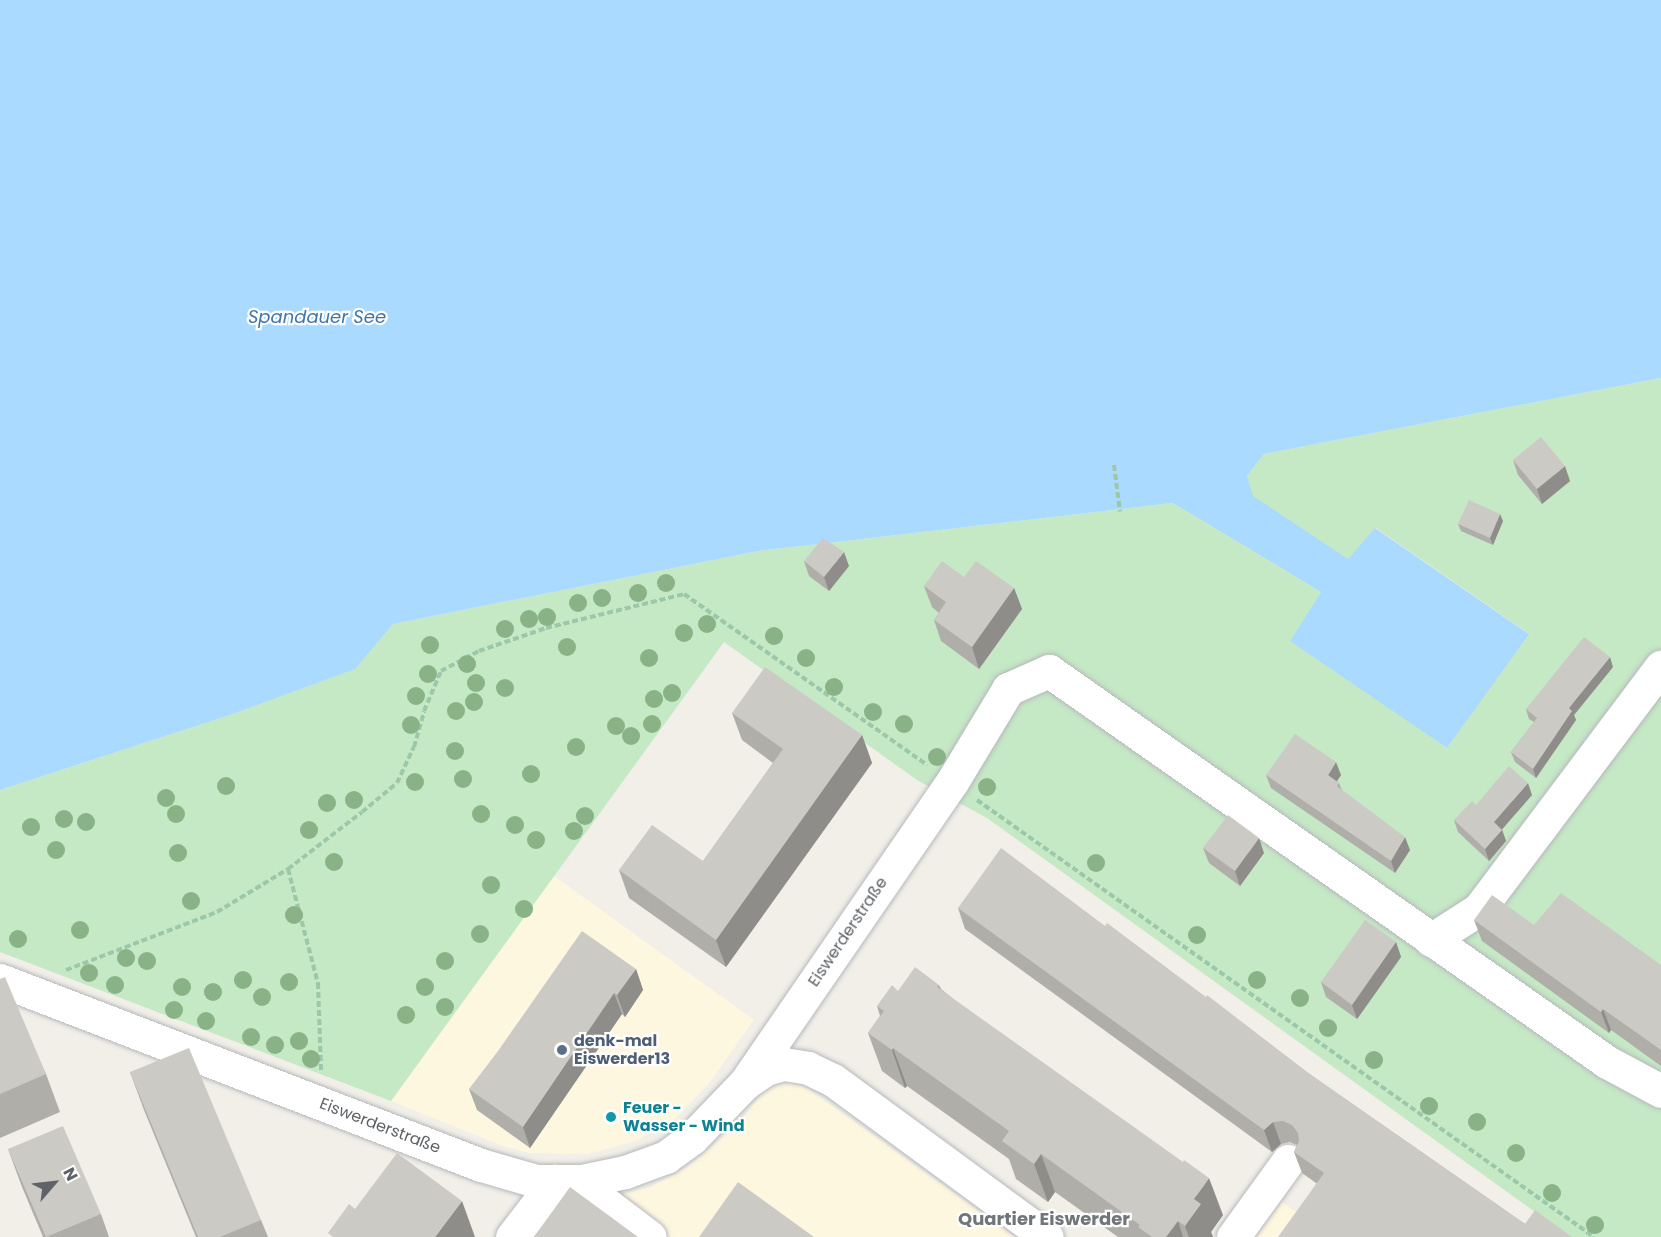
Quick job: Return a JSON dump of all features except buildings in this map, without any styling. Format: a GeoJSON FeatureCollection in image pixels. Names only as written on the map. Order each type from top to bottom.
{"type":"FeatureCollection","features":[{"type":"Feature","properties":{"kind":"street"},"geometry":{"type":"LineString","coordinates":[[1661,667],[1479,909],[1431,940],[1607,1062],[1661,1091]]}},
{"type":"Feature","properties":{"kind":"street","name":"Eiswerderstraße"},"geometry":{"type":"LineString","coordinates":[[0,980],[499,1171],[536,1181],[569,1181],[625,1172],[666,1157],[692,1138],[745,1083],[952,782],[1008,688],[1049,671],[1431,940]]}},
{"type":"Feature","properties":{"kind":"street","name":"Eiswerderstraße"},"geometry":{"type":"LineString","coordinates":[[745,1083],[766,1069],[784,1064],[808,1068],[833,1080],[1047,1237]]}},
{"type":"Feature","properties":{"kind":"street"},"geometry":{"type":"LineString","coordinates":[[1233,1237],[1288,1161]]}},
{"type":"Feature","properties":{"kind":"street"},"geometry":{"type":"LineString","coordinates":[[512,1237],[569,1181],[601,1200],[650,1237]]}},
{"type":"Feature","properties":{"kind":"path"},"geometry":{"type":"LineString","coordinates":[[1114,465],[1120,512]]}},
{"type":"Feature","properties":{"kind":"path"},"geometry":{"type":"LineString","coordinates":[[62,971],[217,912],[288,869],[397,783],[414,747],[424,711],[441,671],[479,651],[546,628],[684,594],[1594,1237]]}},
{"type":"Feature","properties":{"kind":"path"},"geometry":{"type":"LineString","coordinates":[[288,869],[318,983],[322,1080]]}},
{"type":"Feature","properties":{"kind":"shaded area"},"geometry":{"type":"Polygon","coordinates":[[[554,876],[754,1020],[709,1083],[676,1118],[638,1140],[589,1154],[529,1153],[503,1146],[391,1101],[554,876]]]}},
{"type":"Feature","properties":{"kind":"shaded area"},"geometry":{"type":"Polygon","coordinates":[[[781,1080],[802,1084],[1015,1237],[496,1237],[523,1200],[607,1199],[650,1187],[687,1167],[735,1127],[768,1086],[781,1080]]]}},
{"type":"Feature","properties":{"kind":"shaded area"},"geometry":{"type":"Polygon","coordinates":[[[1282,1202],[1311,1223],[1330,1237],[1256,1237],[1282,1202]]]}},
{"type":"Feature","properties":{"kind":"green space"},"geometry":{"type":"Polygon","coordinates":[[[1661,378],[1661,1237],[1570,1237],[987,818],[917,780],[724,642],[391,1101],[0,952],[0,790],[233,714],[354,669],[393,624],[758,551],[1173,503],[1321,592],[1291,640],[1447,748],[1528,633],[1376,528],[1348,560],[1252,496],[1247,476],[1264,454],[1661,378]]]}},
{"type":"Feature","properties":{"kind":"water","name":"Spandauer See"},"geometry":{"type":"Polygon","coordinates":[[[0,0],[1661,0],[1661,378],[1264,454],[1247,476],[1253,496],[1348,559],[1375,528],[1529,634],[1447,748],[1290,641],[1321,592],[1173,503],[758,551],[393,624],[355,669],[233,714],[0,790],[0,0]]]}},
{"type":"Feature","properties":{"kind":"place","name":"denk-mal Eiswerder13"},"geometry":{"type":"Point","coordinates":[562,1050]}},
{"type":"Feature","properties":{"kind":"place","name":"Feuer - Wasser - Wind"},"geometry":{"type":"Point","coordinates":[611,1117]}},
{"type":"Feature","properties":{"kind":"district","name":"Quartier Eiswerder"},"geometry":{"type":"Point","coordinates":[1044,1219]}}]}
